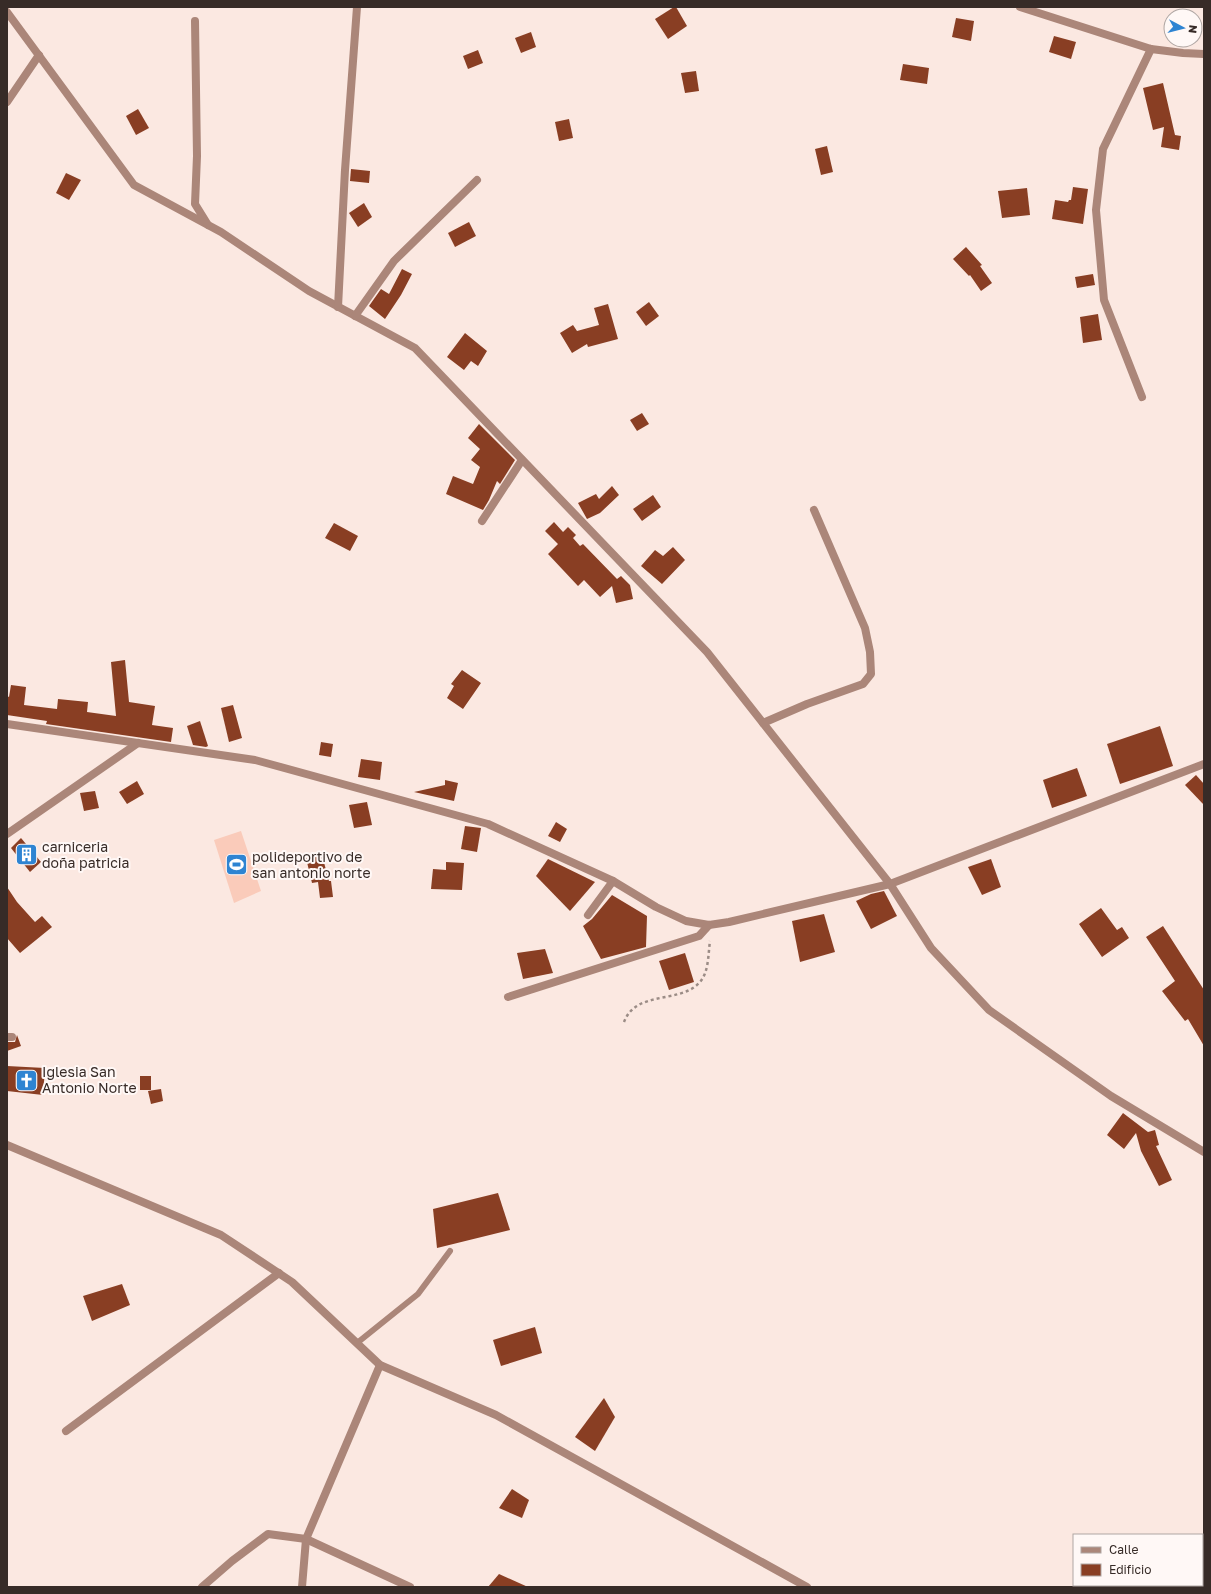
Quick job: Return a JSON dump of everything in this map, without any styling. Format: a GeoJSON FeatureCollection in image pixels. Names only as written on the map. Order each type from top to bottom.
{"type":"FeatureCollection","features":[{"type":"Feature","properties":{"kind":"street"},"geometry":{"type":"LineString","coordinates":[[338,307],[345,170],[356,7]]}},
{"type":"Feature","properties":{"kind":"street"},"geometry":{"type":"LineString","coordinates":[[1020,7],[1151,49],[1183,54],[1204,54]]}},
{"type":"Feature","properties":{"kind":"street"},"geometry":{"type":"LineString","coordinates":[[7,12],[134,186],[221,232],[309,291],[416,348],[707,652],[890,884],[931,948],[989,1010],[1111,1096],[1204,1152]]}},
{"type":"Feature","properties":{"kind":"street"},"geometry":{"type":"LineString","coordinates":[[195,21],[197,156],[195,204],[208,226]]}},
{"type":"Feature","properties":{"kind":"street"},"geometry":{"type":"LineString","coordinates":[[1142,397],[1104,300],[1096,210],[1103,149],[1151,49]]}},
{"type":"Feature","properties":{"kind":"street"},"geometry":{"type":"LineString","coordinates":[[7,102],[39,55]]}},
{"type":"Feature","properties":{"kind":"street"},"geometry":{"type":"LineString","coordinates":[[355,316],[394,261],[477,180]]}},
{"type":"Feature","properties":{"kind":"street"},"geometry":{"type":"LineString","coordinates":[[482,521],[522,460]]}},
{"type":"Feature","properties":{"kind":"street"},"geometry":{"type":"LineString","coordinates":[[763,723],[807,704],[863,684],[871,674],[870,652],[865,628],[814,510]]}},
{"type":"Feature","properties":{"kind":"street"},"geometry":{"type":"LineString","coordinates":[[7,724],[255,760],[488,824],[613,881],[656,907],[686,921],[709,925],[729,922],[890,884],[1204,764]]}},
{"type":"Feature","properties":{"kind":"street"},"geometry":{"type":"LineString","coordinates":[[7,834],[138,743]]}},
{"type":"Feature","properties":{"kind":"street"},"geometry":{"type":"LineString","coordinates":[[588,915],[613,881]]}},
{"type":"Feature","properties":{"kind":"street"},"geometry":{"type":"LineString","coordinates":[[508,997],[699,936],[709,925]]}},
{"type":"Feature","properties":{"kind":"street"},"geometry":{"type":"LineString","coordinates":[[7,1145],[221,1235],[292,1282],[380,1365],[496,1415],[807,1587]]}},
{"type":"Feature","properties":{"kind":"street"},"geometry":{"type":"LineString","coordinates":[[66,1432],[279,1273]]}},
{"type":"Feature","properties":{"kind":"street"},"geometry":{"type":"LineString","coordinates":[[302,1587],[306,1539],[380,1365]]}},
{"type":"Feature","properties":{"kind":"street"},"geometry":{"type":"LineString","coordinates":[[202,1587],[232,1561],[268,1534],[306,1539],[410,1587]]}},
{"type":"Feature","properties":{"kind":"lane"},"geometry":{"type":"LineString","coordinates":[[357,1343],[418,1294],[450,1251]]}},
{"type":"Feature","properties":{"kind":"path"},"geometry":{"type":"LineString","coordinates":[[624,1022],[626,1016],[635,1007],[654,998],[684,993],[699,983],[706,969],[711,934],[709,925]]}},
{"type":"Feature","properties":{"kind":"shaded area","name":"polideportivo de san antonio norte"},"geometry":{"type":"Polygon","coordinates":[[[241,831],[261,891],[234,903],[214,840],[241,831]]]}},
{"type":"Feature","properties":{"kind":"building"},"geometry":{"type":"Polygon","coordinates":[[[676,7],[687,26],[668,39],[655,19],[676,7]]]}},
{"type":"Feature","properties":{"kind":"building"},"geometry":{"type":"Polygon","coordinates":[[[956,18],[974,21],[971,41],[952,37],[956,18]]]}},
{"type":"Feature","properties":{"kind":"building"},"geometry":{"type":"Polygon","coordinates":[[[531,32],[536,47],[521,53],[515,38],[531,32]]]}},
{"type":"Feature","properties":{"kind":"building"},"geometry":{"type":"Polygon","coordinates":[[[1054,36],[1076,42],[1071,59],[1049,52],[1054,36]]]}},
{"type":"Feature","properties":{"kind":"building"},"geometry":{"type":"Polygon","coordinates":[[[478,50],[483,63],[468,69],[463,56],[478,50]]]}},
{"type":"Feature","properties":{"kind":"building"},"geometry":{"type":"Polygon","coordinates":[[[903,64],[929,68],[927,84],[900,80],[903,64]]]}},
{"type":"Feature","properties":{"kind":"building"},"geometry":{"type":"Polygon","coordinates":[[[696,71],[699,91],[685,93],[681,73],[696,71]]]}},
{"type":"Feature","properties":{"kind":"building"},"geometry":{"type":"Polygon","coordinates":[[[1163,83],[1175,135],[1181,136],[1179,150],[1161,147],[1164,127],[1153,130],[1143,88],[1163,83]]]}},
{"type":"Feature","properties":{"kind":"building"},"geometry":{"type":"Polygon","coordinates":[[[138,109],[149,128],[136,135],[126,116],[138,109]]]}},
{"type":"Feature","properties":{"kind":"building"},"geometry":{"type":"Polygon","coordinates":[[[569,119],[573,138],[559,141],[555,122],[569,119]]]}},
{"type":"Feature","properties":{"kind":"building"},"geometry":{"type":"Polygon","coordinates":[[[827,146],[833,172],[821,175],[815,149],[827,146]]]}},
{"type":"Feature","properties":{"kind":"building"},"geometry":{"type":"Polygon","coordinates":[[[351,169],[370,171],[369,183],[350,181],[351,169]]]}},
{"type":"Feature","properties":{"kind":"building"},"geometry":{"type":"Polygon","coordinates":[[[66,173],[81,180],[69,200],[56,193],[66,173]]]}},
{"type":"Feature","properties":{"kind":"building"},"geometry":{"type":"Polygon","coordinates":[[[1073,187],[1088,189],[1083,224],[1052,219],[1055,200],[1068,202],[1071,200],[1073,187]]]}},
{"type":"Feature","properties":{"kind":"building"},"geometry":{"type":"Polygon","coordinates":[[[1027,188],[1030,215],[1002,218],[998,191],[1027,188]]]}},
{"type":"Feature","properties":{"kind":"building"},"geometry":{"type":"Polygon","coordinates":[[[364,203],[372,217],[358,227],[349,213],[364,203]]]}},
{"type":"Feature","properties":{"kind":"building"},"geometry":{"type":"Polygon","coordinates":[[[469,222],[476,236],[455,247],[448,233],[469,222]]]}},
{"type":"Feature","properties":{"kind":"building"},"geometry":{"type":"Polygon","coordinates":[[[966,247],[982,265],[980,266],[992,283],[981,291],[970,275],[969,276],[953,259],[966,247]]]}},
{"type":"Feature","properties":{"kind":"building"},"geometry":{"type":"Polygon","coordinates":[[[402,269],[412,274],[401,295],[385,319],[369,306],[381,289],[389,294],[402,269]]]}},
{"type":"Feature","properties":{"kind":"building"},"geometry":{"type":"Polygon","coordinates":[[[1093,274],[1095,285],[1077,288],[1075,277],[1093,274]]]}},
{"type":"Feature","properties":{"kind":"building"},"geometry":{"type":"Polygon","coordinates":[[[649,302],[659,316],[646,326],[636,312],[649,302]]]}},
{"type":"Feature","properties":{"kind":"building"},"geometry":{"type":"Polygon","coordinates":[[[608,304],[618,339],[588,347],[587,344],[572,353],[560,333],[573,325],[577,331],[599,325],[594,308],[608,304]]]}},
{"type":"Feature","properties":{"kind":"building"},"geometry":{"type":"Polygon","coordinates":[[[1098,314],[1102,340],[1083,343],[1080,317],[1098,314]]]}},
{"type":"Feature","properties":{"kind":"building"},"geometry":{"type":"Polygon","coordinates":[[[465,333],[487,351],[478,366],[471,361],[464,370],[447,357],[465,333]]]}},
{"type":"Feature","properties":{"kind":"building"},"geometry":{"type":"Polygon","coordinates":[[[642,413],[649,424],[637,431],[630,420],[642,413]]]}},
{"type":"Feature","properties":{"kind":"building"},"geometry":{"type":"Polygon","coordinates":[[[479,424],[515,460],[500,484],[497,481],[483,510],[446,494],[453,476],[473,484],[480,467],[471,460],[480,449],[468,438],[479,424]]]}},
{"type":"Feature","properties":{"kind":"building"},"geometry":{"type":"Polygon","coordinates":[[[612,486],[619,495],[600,513],[587,519],[578,503],[596,494],[599,499],[612,486]]]}},
{"type":"Feature","properties":{"kind":"building"},"geometry":{"type":"Polygon","coordinates":[[[653,495],[661,507],[642,521],[633,509],[653,495]]]}},
{"type":"Feature","properties":{"kind":"building"},"geometry":{"type":"Polygon","coordinates":[[[554,522],[563,532],[568,527],[576,535],[573,538],[580,546],[583,544],[617,579],[621,576],[630,585],[633,599],[616,603],[612,586],[600,597],[584,580],[578,586],[548,554],[558,544],[545,531],[554,522]]]}},
{"type":"Feature","properties":{"kind":"building"},"geometry":{"type":"Polygon","coordinates":[[[334,523],[358,536],[350,551],[325,538],[334,523]]]}},
{"type":"Feature","properties":{"kind":"building"},"geometry":{"type":"Polygon","coordinates":[[[673,547],[685,560],[662,584],[641,566],[655,550],[663,556],[673,547]]]}},
{"type":"Feature","properties":{"kind":"building"},"geometry":{"type":"Polygon","coordinates":[[[125,660],[129,702],[155,706],[152,725],[173,728],[171,742],[46,724],[47,721],[7,715],[7,696],[9,697],[11,685],[26,687],[24,705],[57,709],[58,699],[88,702],[87,712],[116,716],[111,662],[125,660]]]}},
{"type":"Feature","properties":{"kind":"building"},"geometry":{"type":"Polygon","coordinates":[[[462,670],[481,683],[463,709],[447,698],[454,686],[451,684],[462,670]]]}},
{"type":"Feature","properties":{"kind":"building"},"geometry":{"type":"Polygon","coordinates":[[[233,705],[242,738],[229,742],[221,708],[233,705]]]}},
{"type":"Feature","properties":{"kind":"building"},"geometry":{"type":"Polygon","coordinates":[[[200,721],[208,746],[206,747],[193,745],[187,726],[200,721]]]}},
{"type":"Feature","properties":{"kind":"building"},"geometry":{"type":"Polygon","coordinates":[[[1160,726],[1173,766],[1120,784],[1107,744],[1160,726]]]}},
{"type":"Feature","properties":{"kind":"building"},"geometry":{"type":"Polygon","coordinates":[[[321,742],[333,744],[331,757],[319,755],[321,742]]]}},
{"type":"Feature","properties":{"kind":"building"},"geometry":{"type":"Polygon","coordinates":[[[361,759],[382,762],[380,780],[358,777],[361,759]]]}},
{"type":"Feature","properties":{"kind":"building"},"geometry":{"type":"Polygon","coordinates":[[[1077,768],[1087,796],[1052,808],[1043,780],[1077,768]]]}},
{"type":"Feature","properties":{"kind":"building"},"geometry":{"type":"Polygon","coordinates":[[[1196,775],[1204,784],[1204,805],[1185,785],[1196,775]]]}},
{"type":"Feature","properties":{"kind":"building"},"geometry":{"type":"Polygon","coordinates":[[[445,780],[458,783],[454,801],[414,792],[445,785],[445,780]]]}},
{"type":"Feature","properties":{"kind":"building"},"geometry":{"type":"Polygon","coordinates":[[[137,781],[144,794],[127,804],[119,792],[137,781]]]}},
{"type":"Feature","properties":{"kind":"building"},"geometry":{"type":"Polygon","coordinates":[[[95,791],[99,808],[84,811],[80,793],[95,791]]]}},
{"type":"Feature","properties":{"kind":"building"},"geometry":{"type":"Polygon","coordinates":[[[367,802],[372,825],[354,828],[349,805],[367,802]]]}},
{"type":"Feature","properties":{"kind":"building"},"geometry":{"type":"Polygon","coordinates":[[[556,822],[567,829],[560,842],[548,836],[556,822]]]}},
{"type":"Feature","properties":{"kind":"building"},"geometry":{"type":"Polygon","coordinates":[[[465,826],[481,828],[477,852],[461,849],[465,826]]]}},
{"type":"Feature","properties":{"kind":"building","name":"carniceria doña patricia"},"geometry":{"type":"Polygon","coordinates":[[[21,838],[41,862],[30,872],[11,848],[21,838]]]}},
{"type":"Feature","properties":{"kind":"building"},"geometry":{"type":"Polygon","coordinates":[[[322,855],[329,881],[331,881],[333,897],[320,898],[318,882],[312,883],[306,858],[322,855]]]}},
{"type":"Feature","properties":{"kind":"building"},"geometry":{"type":"Polygon","coordinates":[[[548,859],[595,882],[570,911],[536,876],[548,859]]]}},
{"type":"Feature","properties":{"kind":"building"},"geometry":{"type":"Polygon","coordinates":[[[991,859],[1001,887],[982,895],[968,867],[991,859]]]}},
{"type":"Feature","properties":{"kind":"building"},"geometry":{"type":"Polygon","coordinates":[[[446,862],[464,863],[462,890],[431,889],[433,869],[446,870],[446,862]]]}},
{"type":"Feature","properties":{"kind":"building"},"geometry":{"type":"Polygon","coordinates":[[[7,887],[17,902],[35,922],[42,916],[52,927],[20,953],[7,938],[7,887]]]}},
{"type":"Feature","properties":{"kind":"building"},"geometry":{"type":"Polygon","coordinates":[[[884,891],[897,916],[871,929],[856,901],[871,894],[884,891]]]}},
{"type":"Feature","properties":{"kind":"building"},"geometry":{"type":"Polygon","coordinates":[[[612,895],[647,916],[646,947],[601,959],[583,926],[592,919],[612,895]]]}},
{"type":"Feature","properties":{"kind":"building"},"geometry":{"type":"Polygon","coordinates":[[[1101,908],[1117,930],[1122,927],[1129,938],[1102,957],[1079,924],[1101,908]]]}},
{"type":"Feature","properties":{"kind":"building"},"geometry":{"type":"Polygon","coordinates":[[[824,914],[835,952],[800,962],[792,921],[824,914]]]}},
{"type":"Feature","properties":{"kind":"building"},"geometry":{"type":"Polygon","coordinates":[[[1163,926],[1204,990],[1204,1046],[1188,1019],[1185,1021],[1162,991],[1175,981],[1146,937],[1163,926]]]}},
{"type":"Feature","properties":{"kind":"building"},"geometry":{"type":"Polygon","coordinates":[[[545,949],[553,973],[523,979],[517,953],[545,949]]]}},
{"type":"Feature","properties":{"kind":"building"},"geometry":{"type":"Polygon","coordinates":[[[685,953],[694,982],[669,990],[659,961],[685,953]]]}},
{"type":"Feature","properties":{"kind":"building"},"geometry":{"type":"Polygon","coordinates":[[[17,1035],[21,1046],[7,1051],[7,1042],[15,1042],[17,1035]]]}},
{"type":"Feature","properties":{"kind":"building","name":"Iglesia San Antonio Norte"},"geometry":{"type":"Polygon","coordinates":[[[7,1066],[45,1068],[43,1095],[7,1091],[7,1066]]]}},
{"type":"Feature","properties":{"kind":"building"},"geometry":{"type":"Polygon","coordinates":[[[140,1076],[151,1076],[151,1090],[140,1090],[140,1076]]]}},
{"type":"Feature","properties":{"kind":"building"},"geometry":{"type":"Polygon","coordinates":[[[161,1089],[163,1101],[151,1104],[148,1091],[161,1089]]]}},
{"type":"Feature","properties":{"kind":"building"},"geometry":{"type":"Polygon","coordinates":[[[1123,1113],[1148,1132],[1155,1130],[1159,1145],[1156,1146],[1172,1180],[1159,1186],[1141,1151],[1136,1133],[1124,1149],[1107,1135],[1123,1113]]]}},
{"type":"Feature","properties":{"kind":"building"},"geometry":{"type":"Polygon","coordinates":[[[498,1193],[510,1230],[437,1248],[433,1209],[498,1193]]]}},
{"type":"Feature","properties":{"kind":"building"},"geometry":{"type":"Polygon","coordinates":[[[122,1284],[130,1305],[92,1321],[83,1296],[122,1284]]]}},
{"type":"Feature","properties":{"kind":"building"},"geometry":{"type":"Polygon","coordinates":[[[535,1327],[542,1353],[501,1366],[493,1340],[535,1327]]]}},
{"type":"Feature","properties":{"kind":"building"},"geometry":{"type":"Polygon","coordinates":[[[604,1398],[615,1417],[595,1451],[575,1437],[604,1398]]]}},
{"type":"Feature","properties":{"kind":"building"},"geometry":{"type":"Polygon","coordinates":[[[512,1489],[529,1500],[522,1518],[499,1508],[512,1489]]]}},
{"type":"Feature","properties":{"kind":"building"},"geometry":{"type":"Polygon","coordinates":[[[499,1574],[528,1587],[488,1587],[499,1574]]]}},
{"type":"Feature","properties":{"kind":"place","name":"carniceria doña patricia"},"geometry":{"type":"Point","coordinates":[26,855]}},
{"type":"Feature","properties":{"kind":"place","name":"polideportivo de san antonio norte"},"geometry":{"type":"Point","coordinates":[237,865]}},
{"type":"Feature","properties":{"kind":"place","name":"Iglesia San Antonio Norte"},"geometry":{"type":"Point","coordinates":[26,1080]}}]}
